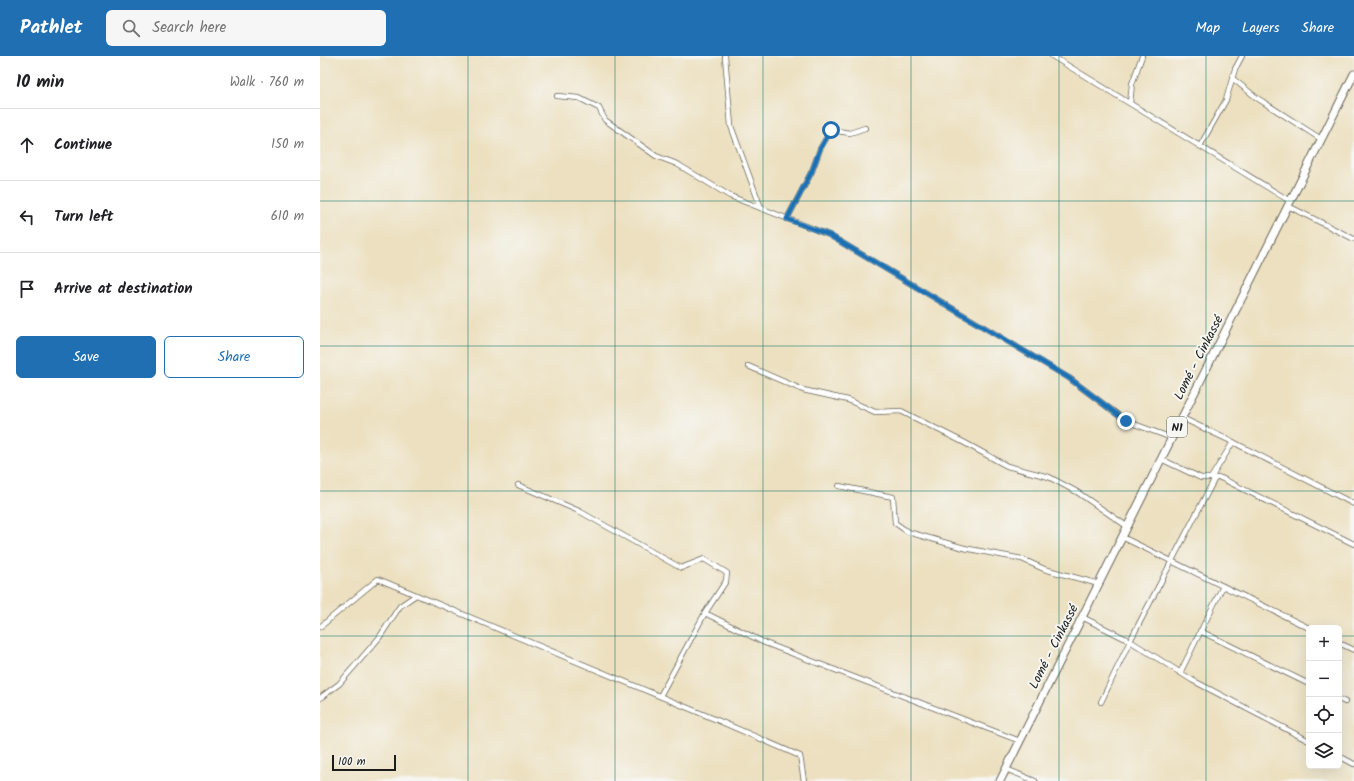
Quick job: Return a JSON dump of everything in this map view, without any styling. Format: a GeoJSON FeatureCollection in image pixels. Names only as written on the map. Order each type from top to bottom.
{"type":"FeatureCollection","features":[{"type":"Feature","properties":{"kind":"highway","name":"Lomé - Cinkassé"},"geometry":{"type":"LineString","coordinates":[[1000,781],[1354,74]]}},
{"type":"Feature","properties":{"kind":"street"},"geometry":{"type":"LineString","coordinates":[[725,56],[731,126],[761,208]]}},
{"type":"Feature","properties":{"kind":"street"},"geometry":{"type":"LineString","coordinates":[[1052,56],[1200,146],[1289,204],[1354,239]]}},
{"type":"Feature","properties":{"kind":"street"},"geometry":{"type":"LineString","coordinates":[[1130,103],[1132,84],[1142,56]]}},
{"type":"Feature","properties":{"kind":"street"},"geometry":{"type":"LineString","coordinates":[[1200,146],[1226,100],[1232,78],[1242,56]]}},
{"type":"Feature","properties":{"kind":"street"},"geometry":{"type":"LineString","coordinates":[[1232,78],[1257,98],[1321,139]]}},
{"type":"Feature","properties":{"kind":"street"},"geometry":{"type":"LineString","coordinates":[[557,96],[579,98],[599,108],[605,120],[656,156],[677,164],[730,196],[829,235],[1069,378],[1126,421],[1172,438]]}},
{"type":"Feature","properties":{"kind":"street"},"geometry":{"type":"LineString","coordinates":[[787,219],[812,171],[820,149],[831,130],[850,133],[865,128]]}},
{"type":"Feature","properties":{"kind":"street"},"geometry":{"type":"LineString","coordinates":[[748,366],[803,390],[848,400],[875,412],[901,411],[965,442],[1008,466],[1049,477],[1077,492],[1128,526]]}},
{"type":"Feature","properties":{"kind":"street"},"geometry":{"type":"LineString","coordinates":[[1182,418],[1354,503]]}},
{"type":"Feature","properties":{"kind":"street"},"geometry":{"type":"LineString","coordinates":[[1101,702],[1130,641],[1172,562],[1213,478],[1233,442]]}},
{"type":"Feature","properties":{"kind":"street"},"geometry":{"type":"LineString","coordinates":[[1161,459],[1201,478],[1221,478],[1354,544]]}},
{"type":"Feature","properties":{"kind":"street"},"geometry":{"type":"LineString","coordinates":[[518,485],[579,511],[681,568],[704,559],[727,573],[726,581],[705,613],[660,696]]}},
{"type":"Feature","properties":{"kind":"street"},"geometry":{"type":"LineString","coordinates":[[840,486],[893,497],[895,523],[908,532],[964,548],[1022,559],[1044,569],[1099,584]]}},
{"type":"Feature","properties":{"kind":"street"},"geometry":{"type":"LineString","coordinates":[[1122,537],[1306,627]]}},
{"type":"Feature","properties":{"kind":"street"},"geometry":{"type":"LineString","coordinates":[[320,628],[378,579],[800,756],[804,781]]}},
{"type":"Feature","properties":{"kind":"street"},"geometry":{"type":"LineString","coordinates":[[1180,673],[1222,586]]}},
{"type":"Feature","properties":{"kind":"street"},"geometry":{"type":"LineString","coordinates":[[320,698],[340,684],[378,638],[400,606],[416,595]]}},
{"type":"Feature","properties":{"kind":"street"},"geometry":{"type":"LineString","coordinates":[[705,613],[765,643],[1020,741]]}},
{"type":"Feature","properties":{"kind":"street"},"geometry":{"type":"LineString","coordinates":[[1082,617],[1130,641],[1180,673],[1306,739]]}},
{"type":"Feature","properties":{"kind":"street"},"geometry":{"type":"LineString","coordinates":[[1200,631],[1306,683]]}},
{"type":"Feature","properties":{"kind":"street"},"geometry":{"type":"LineString","coordinates":[[1342,644],[1354,650]]}},
{"type":"Feature","properties":{"kind":"street"},"geometry":{"type":"LineString","coordinates":[[1342,758],[1354,764]]}},
{"type":"Feature","properties":{"kind":"street"},"geometry":{"type":"LineString","coordinates":[[1006,769],[1036,781]]}},
{"type":"Feature","properties":{"kind":"route"},"geometry":{"type":"LineString","coordinates":[[831,130],[820,149],[812,171],[787,219],[829,235],[1069,378],[1126,421]]}}]}
